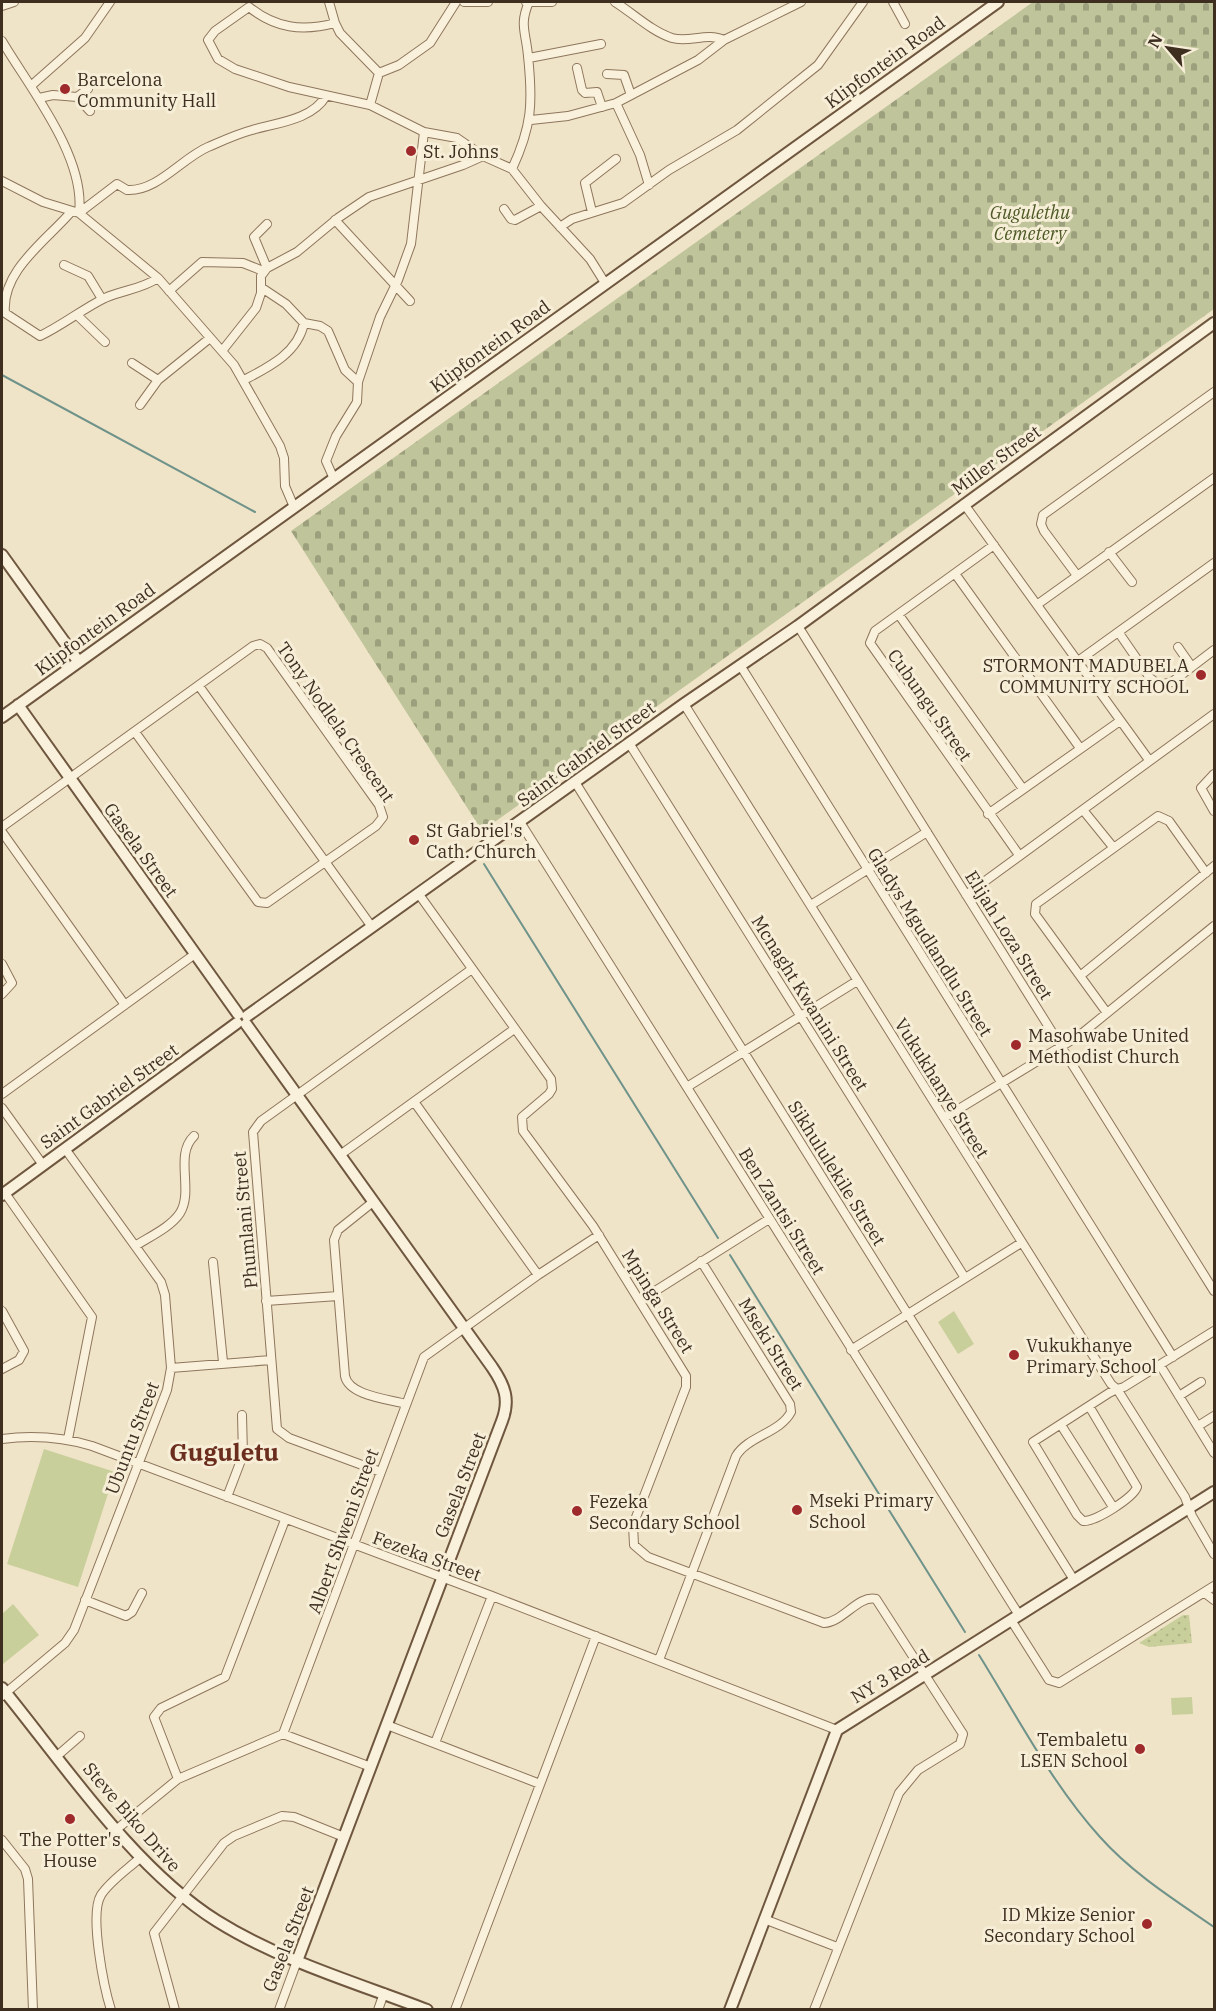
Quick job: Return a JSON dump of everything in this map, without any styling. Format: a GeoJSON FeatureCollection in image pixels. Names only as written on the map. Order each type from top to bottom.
{"type":"FeatureCollection","features":[{"type":"Feature","properties":{"kind":"street"},"geometry":{"type":"LineString","coordinates":[[2,6],[14,2]]}},
{"type":"Feature","properties":{"kind":"street"},"geometry":{"type":"LineString","coordinates":[[32,86],[85,38],[110,2]]}},
{"type":"Feature","properties":{"kind":"street"},"geometry":{"type":"LineString","coordinates":[[329,2],[335,23],[346,39],[379,73]]}},
{"type":"Feature","properties":{"kind":"street"},"geometry":{"type":"LineString","coordinates":[[379,73],[399,64],[430,43],[456,2]]}},
{"type":"Feature","properties":{"kind":"street"},"geometry":{"type":"LineString","coordinates":[[464,2],[488,2]]}},
{"type":"Feature","properties":{"kind":"street"},"geometry":{"type":"LineString","coordinates":[[512,169],[531,120],[529,58],[522,25],[527,2],[552,2]]}},
{"type":"Feature","properties":{"kind":"street"},"geometry":{"type":"LineString","coordinates":[[615,2],[656,30],[673,38],[705,36],[724,40]]}},
{"type":"Feature","properties":{"kind":"street"},"geometry":{"type":"LineString","coordinates":[[531,120],[568,116],[616,103],[698,60],[724,40],[801,2]]}},
{"type":"Feature","properties":{"kind":"street"},"geometry":{"type":"LineString","coordinates":[[560,227],[592,212],[613,208],[737,130],[811,72],[863,2]]}},
{"type":"Feature","properties":{"kind":"street"},"geometry":{"type":"LineString","coordinates":[[893,2],[905,24]]}},
{"type":"Feature","properties":{"kind":"street","name":"Klipfontein Road"},"geometry":{"type":"LineString","coordinates":[[2,717],[998,2]]}},
{"type":"Feature","properties":{"kind":"street"},"geometry":{"type":"LineString","coordinates":[[335,23],[292,28],[266,19],[249,7],[215,32],[208,40],[214,54],[226,64],[289,87],[370,105],[424,132],[442,133],[457,138],[483,156],[512,169],[541,206],[590,259],[605,283]]}},
{"type":"Feature","properties":{"kind":"street"},"geometry":{"type":"LineString","coordinates":[[2,41],[32,86],[63,142],[80,196],[75,212]]}},
{"type":"Feature","properties":{"kind":"street"},"geometry":{"type":"LineString","coordinates":[[529,58],[600,44]]}},
{"type":"Feature","properties":{"kind":"street"},"geometry":{"type":"LineString","coordinates":[[577,68],[582,90],[585,93],[597,92],[602,107]]}},
{"type":"Feature","properties":{"kind":"street"},"geometry":{"type":"LineString","coordinates":[[370,105],[379,73]]}},
{"type":"Feature","properties":{"kind":"street"},"geometry":{"type":"LineString","coordinates":[[607,74],[624,75],[631,95]]}},
{"type":"Feature","properties":{"kind":"street"},"geometry":{"type":"LineString","coordinates":[[39,98],[53,95],[77,97],[88,89]]}},
{"type":"Feature","properties":{"kind":"street"},"geometry":{"type":"LineString","coordinates":[[158,278],[147,286],[102,300],[40,336],[5,313],[4,300],[9,283],[18,270],[75,212],[117,184],[126,190],[143,187],[210,146],[311,112],[326,96]]}},
{"type":"Feature","properties":{"kind":"street"},"geometry":{"type":"LineString","coordinates":[[77,97],[90,111]]}},
{"type":"Feature","properties":{"kind":"street"},"geometry":{"type":"LineString","coordinates":[[616,103],[640,155],[649,184]]}},
{"type":"Feature","properties":{"kind":"street"},"geometry":{"type":"LineString","coordinates":[[334,479],[326,461],[336,436],[357,402],[358,382],[380,317],[395,287],[411,244],[424,132]]}},
{"type":"Feature","properties":{"kind":"street"},"geometry":{"type":"LineString","coordinates":[[169,291],[202,262],[243,263],[265,270],[297,252],[335,220],[369,197],[483,156]]}},
{"type":"Feature","properties":{"kind":"street"},"geometry":{"type":"LineString","coordinates":[[592,212],[585,187],[586,180],[616,159]]}},
{"type":"Feature","properties":{"kind":"street"},"geometry":{"type":"LineString","coordinates":[[2,181],[26,195],[75,212],[158,278],[222,351],[244,380],[259,412],[280,446],[284,458],[285,486],[294,507]]}},
{"type":"Feature","properties":{"kind":"street"},"geometry":{"type":"LineString","coordinates":[[504,209],[511,219],[515,220],[541,206]]}},
{"type":"Feature","properties":{"kind":"street"},"geometry":{"type":"LineString","coordinates":[[335,220],[410,301]]}},
{"type":"Feature","properties":{"kind":"street"},"geometry":{"type":"LineString","coordinates":[[222,351],[256,308],[265,270],[254,237],[267,224]]}},
{"type":"Feature","properties":{"kind":"street"},"geometry":{"type":"LineString","coordinates":[[64,265],[88,276],[102,300]]}},
{"type":"Feature","properties":{"kind":"street"},"geometry":{"type":"LineString","coordinates":[[262,288],[286,304],[303,323],[320,326],[328,331],[345,370],[358,382]]}},
{"type":"Feature","properties":{"kind":"street"},"geometry":{"type":"LineString","coordinates":[[78,316],[105,342]]}},
{"type":"Feature","properties":{"kind":"street"},"geometry":{"type":"LineString","coordinates":[[244,380],[280,359],[297,342],[303,323]]}},
{"type":"Feature","properties":{"kind":"street","name":"Miller Street"},"geometry":{"type":"LineString","coordinates":[[798,626],[1215,323]]}},
{"type":"Feature","properties":{"kind":"street"},"geometry":{"type":"LineString","coordinates":[[140,405],[158,380],[210,338]]}},
{"type":"Feature","properties":{"kind":"street"},"geometry":{"type":"LineString","coordinates":[[132,363],[158,380]]}},
{"type":"Feature","properties":{"kind":"street"},"geometry":{"type":"LineString","coordinates":[[1076,574],[1044,531],[1041,524],[1043,514],[1213,395]]}},
{"type":"Feature","properties":{"kind":"street"},"geometry":{"type":"LineString","coordinates":[[1038,604],[1076,574],[1215,477]]}},
{"type":"Feature","properties":{"kind":"street"},"geometry":{"type":"LineString","coordinates":[[964,504],[1149,760]]}},
{"type":"Feature","properties":{"kind":"street","name":"Cubungu Street"},"geometry":{"type":"LineString","coordinates":[[994,546],[873,633],[870,640],[871,648],[1019,855]]}},
{"type":"Feature","properties":{"kind":"street"},"geometry":{"type":"LineString","coordinates":[[1109,552],[1132,582]]}},
{"type":"Feature","properties":{"kind":"street"},"geometry":{"type":"LineString","coordinates":[[2,555],[78,661]]}},
{"type":"Feature","properties":{"kind":"street"},"geometry":{"type":"LineString","coordinates":[[1078,661],[1215,563]]}},
{"type":"Feature","properties":{"kind":"street"},"geometry":{"type":"LineString","coordinates":[[956,574],[1080,748]]}},
{"type":"Feature","properties":{"kind":"street"},"geometry":{"type":"LineString","coordinates":[[899,615],[1023,789]]}},
{"type":"Feature","properties":{"kind":"street","name":"Saint Gabriel Street"},"geometry":{"type":"LineString","coordinates":[[3,1194],[242,1019],[684,704],[798,626]]}},
{"type":"Feature","properties":{"kind":"street","name":"Elijah Loza Street"},"geometry":{"type":"LineString","coordinates":[[798,626],[1215,1291]]}},
{"type":"Feature","properties":{"kind":"street"},"geometry":{"type":"LineString","coordinates":[[1119,633],[1150,678],[1159,685],[1168,684],[1215,650]]}},
{"type":"Feature","properties":{"kind":"street","name":"Tony Nodlela Crescent"},"geometry":{"type":"LineString","coordinates":[[135,732],[258,902],[267,903],[376,826],[383,817],[379,805],[267,648],[260,644],[199,686]]}},
{"type":"Feature","properties":{"kind":"street"},"geometry":{"type":"LineString","coordinates":[[1178,647],[1192,667]]}},
{"type":"Feature","properties":{"kind":"street","name":"Gladys Mgudlandlu Street"},"geometry":{"type":"LineString","coordinates":[[740,665],[1173,1357]]}},
{"type":"Feature","properties":{"kind":"street"},"geometry":{"type":"LineString","coordinates":[[2,827],[199,686],[372,927]]}},
{"type":"Feature","properties":{"kind":"street","name":"Vukukhanye Street"},"geometry":{"type":"LineString","coordinates":[[684,704],[1021,1243],[1107,1379],[1117,1389],[1190,1508],[1191,1516],[1215,1554]]}},
{"type":"Feature","properties":{"kind":"street","name":"Gasela Street"},"geometry":{"type":"LineString","coordinates":[[18,705],[501,1380],[507,1396],[506,1412],[279,2010]]}},
{"type":"Feature","properties":{"kind":"street"},"geometry":{"type":"LineString","coordinates":[[966,895],[1215,714]]}},
{"type":"Feature","properties":{"kind":"street"},"geometry":{"type":"LineString","coordinates":[[988,814],[1120,721]]}},
{"type":"Feature","properties":{"kind":"street","name":"Mcnaght Kwanini Street"},"geometry":{"type":"LineString","coordinates":[[629,743],[965,1278]]}},
{"type":"Feature","properties":{"kind":"street"},"geometry":{"type":"LineString","coordinates":[[1215,774],[1204,783],[1202,790],[1215,811]]}},
{"type":"Feature","properties":{"kind":"street","name":"Sikhululekile Street"},"geometry":{"type":"LineString","coordinates":[[575,782],[1074,1580]]}},
{"type":"Feature","properties":{"kind":"street"},"geometry":{"type":"LineString","coordinates":[[1083,810],[1113,847]]}},
{"type":"Feature","properties":{"kind":"street"},"geometry":{"type":"LineString","coordinates":[[1107,1013],[1035,914],[1034,907],[1043,897],[1152,819],[1161,816],[1169,821],[1206,873]]}},
{"type":"Feature","properties":{"kind":"street","name":"Ben Zantsi Street"},"geometry":{"type":"LineString","coordinates":[[520,822],[851,1350],[1015,1617],[1049,1680],[1056,1683],[1205,1593]]}},
{"type":"Feature","properties":{"kind":"street"},"geometry":{"type":"LineString","coordinates":[[2,832],[125,1005]]}},
{"type":"Feature","properties":{"kind":"street"},"geometry":{"type":"LineString","coordinates":[[811,905],[927,832]]}},
{"type":"Feature","properties":{"kind":"street"},"geometry":{"type":"LineString","coordinates":[[1080,976],[1215,866]]}},
{"type":"Feature","properties":{"kind":"street","name":"Mpinga Street"},"geometry":{"type":"LineString","coordinates":[[418,894],[552,1084],[546,1097],[525,1113],[521,1126],[599,1235],[641,1300],[687,1380],[633,1525],[634,1545],[644,1555],[824,1623],[834,1621],[866,1600],[876,1599],[962,1730],[963,1739],[958,1746],[918,1770],[899,1793],[837,1947]]}},
{"type":"Feature","properties":{"kind":"street"},"geometry":{"type":"LineString","coordinates":[[944,1118],[1061,1046],[1107,1013],[1215,926]]}},
{"type":"Feature","properties":{"kind":"street"},"geometry":{"type":"LineString","coordinates":[[2,1094],[195,954]]}},
{"type":"Feature","properties":{"kind":"street"},"geometry":{"type":"LineString","coordinates":[[2,964],[12,982],[2,994]]}},
{"type":"Feature","properties":{"kind":"street","name":"Phumlani Street"},"geometry":{"type":"LineString","coordinates":[[381,1472],[280,1433],[275,1422],[253,1132],[257,1124],[472,969]]}},
{"type":"Feature","properties":{"kind":"street"},"geometry":{"type":"LineString","coordinates":[[687,1087],[857,981]]}},
{"type":"Feature","properties":{"kind":"street"},"geometry":{"type":"LineString","coordinates":[[340,1155],[513,1030]]}},
{"type":"Feature","properties":{"kind":"street"},"geometry":{"type":"LineString","coordinates":[[415,1103],[538,1275]]}},
{"type":"Feature","properties":{"kind":"street"},"geometry":{"type":"LineString","coordinates":[[2,1108],[43,1165]]}},
{"type":"Feature","properties":{"kind":"street"},"geometry":{"type":"LineString","coordinates":[[135,1246],[180,1213],[185,1197],[187,1146],[194,1136]]}},
{"type":"Feature","properties":{"kind":"street","name":"Ubuntu Street"},"geometry":{"type":"LineString","coordinates":[[3,1692],[69,1639],[167,1390],[171,1368],[163,1288],[66,1150]]}},
{"type":"Feature","properties":{"kind":"street"},"geometry":{"type":"LineString","coordinates":[[3,1194],[92,1317],[68,1439]]}},
{"type":"Feature","properties":{"kind":"street"},"geometry":{"type":"LineString","coordinates":[[374,1202],[336,1235],[338,1296],[348,1384],[355,1390],[406,1404]]}},
{"type":"Feature","properties":{"kind":"street"},"geometry":{"type":"LineString","coordinates":[[641,1300],[769,1219]]}},
{"type":"Feature","properties":{"kind":"street","name":"Albert Shweni Street"},"geometry":{"type":"LineString","coordinates":[[283,1734],[424,1357],[538,1275],[599,1235]]}},
{"type":"Feature","properties":{"kind":"street"},"geometry":{"type":"LineString","coordinates":[[851,1350],[1021,1243]]}},
{"type":"Feature","properties":{"kind":"street","name":"Mseki Street"},"geometry":{"type":"LineString","coordinates":[[659,1660],[736,1456],[742,1448],[786,1420],[792,1408],[701,1261]]}},
{"type":"Feature","properties":{"kind":"street"},"geometry":{"type":"LineString","coordinates":[[213,1262],[223,1362]]}},
{"type":"Feature","properties":{"kind":"street"},"geometry":{"type":"LineString","coordinates":[[266,1301],[338,1296]]}},
{"type":"Feature","properties":{"kind":"street"},"geometry":{"type":"LineString","coordinates":[[2,1311],[24,1351],[19,1360],[2,1369]]}},
{"type":"Feature","properties":{"kind":"street"},"geometry":{"type":"LineString","coordinates":[[1089,1406],[1136,1481],[1137,1487],[1133,1495],[1088,1521],[1077,1515],[1032,1442],[1061,1425],[1089,1406],[1117,1389],[1215,1331]]}},
{"type":"Feature","properties":{"kind":"street"},"geometry":{"type":"LineString","coordinates":[[171,1368],[223,1362],[271,1360]]}},
{"type":"Feature","properties":{"kind":"street"},"geometry":{"type":"LineString","coordinates":[[1160,1365],[1215,1453]]}},
{"type":"Feature","properties":{"kind":"street"},"geometry":{"type":"LineString","coordinates":[[1179,1396],[1201,1382]]}},
{"type":"Feature","properties":{"kind":"street"},"geometry":{"type":"LineString","coordinates":[[227,1497],[243,1455],[242,1415]]}},
{"type":"Feature","properties":{"kind":"street"},"geometry":{"type":"LineString","coordinates":[[1198,1426],[1215,1416]]}},
{"type":"Feature","properties":{"kind":"street"},"geometry":{"type":"LineString","coordinates":[[1061,1425],[1113,1507]]}},
{"type":"Feature","properties":{"kind":"street","name":"Fezeka Street"},"geometry":{"type":"LineString","coordinates":[[2,1439],[30,1437],[68,1439],[492,1596],[837,1730]]}},
{"type":"Feature","properties":{"kind":"street","name":"NY 3 Road"},"geometry":{"type":"LineString","coordinates":[[837,1730],[1215,1492]]}},
{"type":"Feature","properties":{"kind":"street"},"geometry":{"type":"LineString","coordinates":[[178,1779],[154,1717],[161,1707],[225,1677],[285,1520]]}},
{"type":"Feature","properties":{"kind":"street"},"geometry":{"type":"LineString","coordinates":[[1215,1586],[1205,1593],[1215,1600]]}},
{"type":"Feature","properties":{"kind":"street"},"geometry":{"type":"LineString","coordinates":[[85,1600],[126,1616],[132,1612],[142,1593]]}},
{"type":"Feature","properties":{"kind":"street"},"geometry":{"type":"LineString","coordinates":[[435,1743],[492,1596]]}},
{"type":"Feature","properties":{"kind":"street"},"geometry":{"type":"LineString","coordinates":[[456,2010],[596,1636]]}},
{"type":"Feature","properties":{"kind":"street","name":"Steve Biko Drive"},"geometry":{"type":"LineString","coordinates":[[3,1692],[141,1857],[183,1897],[240,1934],[297,1961],[427,2010]]}},
{"type":"Feature","properties":{"kind":"street"},"geometry":{"type":"LineString","coordinates":[[387,1725],[540,1784]]}},
{"type":"Feature","properties":{"kind":"street"},"geometry":{"type":"LineString","coordinates":[[730,2010],[837,1730]]}},
{"type":"Feature","properties":{"kind":"street"},"geometry":{"type":"LineString","coordinates":[[117,1829],[178,1779],[283,1734],[370,1767]]}},
{"type":"Feature","properties":{"kind":"street"},"geometry":{"type":"LineString","coordinates":[[57,1756],[80,1736]]}},
{"type":"Feature","properties":{"kind":"street"},"geometry":{"type":"LineString","coordinates":[[175,2010],[154,1933],[229,1839],[276,1817],[294,1817],[344,1837]]}},
{"type":"Feature","properties":{"kind":"street"},"geometry":{"type":"LineString","coordinates":[[2,1840],[25,1869],[28,1879],[33,2010]]}},
{"type":"Feature","properties":{"kind":"street"},"geometry":{"type":"LineString","coordinates":[[111,2010],[100,1966],[99,1899],[106,1889],[141,1857]]}},
{"type":"Feature","properties":{"kind":"street"},"geometry":{"type":"LineString","coordinates":[[764,1918],[837,1947],[814,2010]]}},
{"type":"Feature","properties":{"kind":"street"},"geometry":{"type":"LineString","coordinates":[[378,2010],[384,1993]]}},
{"type":"Feature","properties":{"kind":"green space","name":"Gugulethu Cemetery"},"geometry":{"type":"Polygon","coordinates":[[[1033,2],[1214,2],[1214,309],[482,831],[291,531],[1033,2]]]}},
{"type":"Feature","properties":{"kind":"green space"},"geometry":{"type":"Polygon","coordinates":[[[954,1311],[974,1344],[958,1354],[938,1322],[954,1311]]]}},
{"type":"Feature","properties":{"kind":"green space"},"geometry":{"type":"Polygon","coordinates":[[[44,1449],[115,1472],[78,1587],[7,1564],[44,1449]]]}},
{"type":"Feature","properties":{"kind":"green space"},"geometry":{"type":"Polygon","coordinates":[[[13,1604],[39,1635],[3,1664],[2,1614],[13,1604]]]}},
{"type":"Feature","properties":{"kind":"green space"},"geometry":{"type":"Polygon","coordinates":[[[1183,1615],[1189,1615],[1192,1643],[1149,1647],[1139,1643],[1183,1615]]]}},
{"type":"Feature","properties":{"kind":"green space"},"geometry":{"type":"Polygon","coordinates":[[[1192,1697],[1193,1714],[1172,1715],[1171,1698],[1192,1697]]]}},
{"type":"Feature","properties":{"kind":"waterway"},"geometry":{"type":"LineString","coordinates":[[2,375],[255,512]]}},
{"type":"Feature","properties":{"kind":"waterway"},"geometry":{"type":"LineString","coordinates":[[484,864],[718,1238]]}},
{"type":"Feature","properties":{"kind":"waterway"},"geometry":{"type":"LineString","coordinates":[[730,1255],[965,1632]]}},
{"type":"Feature","properties":{"kind":"waterway"},"geometry":{"type":"LineString","coordinates":[[979,1655],[1066,1795],[1100,1837],[1140,1875],[1214,1927]]}},
{"type":"Feature","properties":{"kind":"place","name":"Barcelona Community Hall"},"geometry":{"type":"Point","coordinates":[65,89]}},
{"type":"Feature","properties":{"kind":"place","name":"St. Johns"},"geometry":{"type":"Point","coordinates":[411,151]}},
{"type":"Feature","properties":{"kind":"place","name":"STORMONT MADUBELA COMMUNITY SCHOOL"},"geometry":{"type":"Point","coordinates":[1201,675]}},
{"type":"Feature","properties":{"kind":"place","name":"St Gabriel's Cath. Church"},"geometry":{"type":"Point","coordinates":[414,840]}},
{"type":"Feature","properties":{"kind":"place","name":"Masohwabe United Methodist Church"},"geometry":{"type":"Point","coordinates":[1016,1045]}},
{"type":"Feature","properties":{"kind":"place","name":"Vukukhanye Primary School"},"geometry":{"type":"Point","coordinates":[1014,1355]}},
{"type":"Feature","properties":{"kind":"place","name":"Mseki Primary School"},"geometry":{"type":"Point","coordinates":[797,1510]}},
{"type":"Feature","properties":{"kind":"place","name":"Fezeka Secondary School"},"geometry":{"type":"Point","coordinates":[577,1511]}},
{"type":"Feature","properties":{"kind":"place","name":"Tembaletu LSEN School"},"geometry":{"type":"Point","coordinates":[1140,1749]}},
{"type":"Feature","properties":{"kind":"place","name":"The Potter's House"},"geometry":{"type":"Point","coordinates":[70,1819]}},
{"type":"Feature","properties":{"kind":"place","name":"ID Mkize Senior Secondary School"},"geometry":{"type":"Point","coordinates":[1147,1924]}},
{"type":"Feature","properties":{"kind":"district","name":"Guguletu"},"geometry":{"type":"Point","coordinates":[224,1452]}}]}
